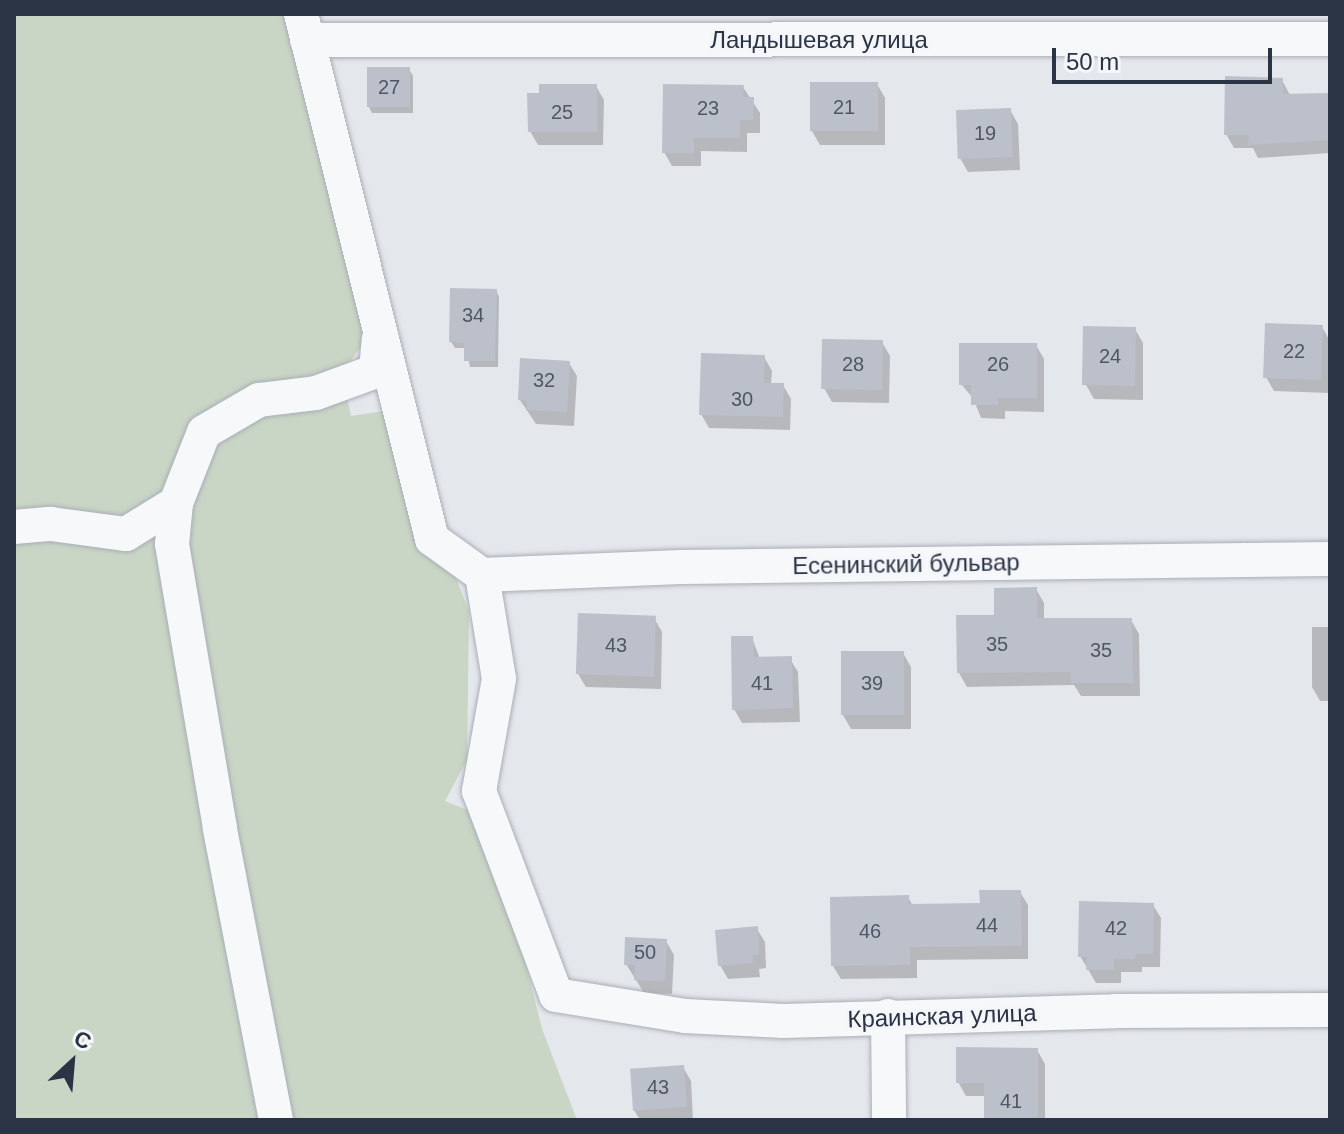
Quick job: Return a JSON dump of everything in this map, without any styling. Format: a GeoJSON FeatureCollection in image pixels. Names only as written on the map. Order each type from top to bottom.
{"type":"FeatureCollection","features":[{"type":"Feature","properties":{"kind":"street","name":"Ландышевая улица"},"geometry":{"type":"LineString","coordinates":[[304,27],[1330,39]]}},
{"type":"Feature","properties":{"kind":"street"},"geometry":{"type":"LineString","coordinates":[[304,27],[432,539],[482,575]]}},
{"type":"Feature","properties":{"kind":"street"},"geometry":{"type":"LineString","coordinates":[[276,1120],[220,828],[172,544],[176,503],[204,432],[259,400],[316,393],[376,371],[380,335]]}},
{"type":"Feature","properties":{"kind":"street"},"geometry":{"type":"LineString","coordinates":[[14,527],[51,524],[126,534],[176,503]]}},
{"type":"Feature","properties":{"kind":"street","name":"Есенинский бульвар"},"geometry":{"type":"LineString","coordinates":[[482,575],[681,567],[1330,559]]}},
{"type":"Feature","properties":{"kind":"street","name":"Краинская улица"},"geometry":{"type":"LineString","coordinates":[[482,575],[499,679],[479,791],[556,995],[685,1016],[784,1021],[888,1016],[1330,1010]]}},
{"type":"Feature","properties":{"kind":"street"},"geometry":{"type":"LineString","coordinates":[[888,1016],[889,1120]]}},
{"type":"Feature","properties":{"kind":"green space"},"geometry":{"type":"Polygon","coordinates":[[[14,14],[287,14],[373,331],[342,372],[351,416],[391,410],[469,612],[467,760],[445,801],[490,819],[542,1029],[577,1120],[14,1120],[14,14]]]}},
{"type":"Feature","properties":{"kind":"building"},"geometry":{"type":"Polygon","coordinates":[[[367,67],[410,67],[410,107],[367,107],[367,67]]]}},
{"type":"Feature","properties":{"kind":"building"},"geometry":{"type":"Polygon","coordinates":[[[1225,76],[1283,78],[1283,94],[1330,93],[1330,140],[1248,145],[1249,135],[1224,135],[1225,76]]]}},
{"type":"Feature","properties":{"kind":"building"},"geometry":{"type":"Polygon","coordinates":[[[810,82],[878,82],[878,131],[810,131],[810,82]]]}},
{"type":"Feature","properties":{"kind":"building"},"geometry":{"type":"Polygon","coordinates":[[[539,84],[597,84],[597,132],[528,132],[527,93],[539,93],[539,84]]]}},
{"type":"Feature","properties":{"kind":"building"},"geometry":{"type":"Polygon","coordinates":[[[663,84],[744,85],[743,97],[754,97],[753,120],[740,120],[740,138],[694,138],[694,153],[662,153],[663,84]]]}},
{"type":"Feature","properties":{"kind":"building"},"geometry":{"type":"Polygon","coordinates":[[[1011,108],[1013,157],[958,159],[956,110],[1011,108]]]}},
{"type":"Feature","properties":{"kind":"building"},"geometry":{"type":"Polygon","coordinates":[[[450,288],[497,289],[495,361],[464,361],[464,343],[449,342],[450,288]]]}},
{"type":"Feature","properties":{"kind":"building"},"geometry":{"type":"Polygon","coordinates":[[[1265,323],[1323,325],[1321,380],[1263,378],[1265,323]]]}},
{"type":"Feature","properties":{"kind":"building"},"geometry":{"type":"Polygon","coordinates":[[[1083,326],[1136,327],[1135,386],[1082,385],[1083,326]]]}},
{"type":"Feature","properties":{"kind":"building"},"geometry":{"type":"Polygon","coordinates":[[[822,339],[883,340],[882,390],[821,389],[822,339]]]}},
{"type":"Feature","properties":{"kind":"building"},"geometry":{"type":"Polygon","coordinates":[[[959,343],[1037,343],[1037,398],[998,398],[998,405],[971,405],[971,385],[959,385],[959,343]]]}},
{"type":"Feature","properties":{"kind":"building"},"geometry":{"type":"Polygon","coordinates":[[[701,353],[765,355],[764,383],[784,383],[783,417],[699,415],[701,353]]]}},
{"type":"Feature","properties":{"kind":"building"},"geometry":{"type":"Polygon","coordinates":[[[520,358],[570,361],[567,412],[526,410],[527,401],[518,400],[520,358]]]}},
{"type":"Feature","properties":{"kind":"building"},"geometry":{"type":"Polygon","coordinates":[[[1037,587],[1037,618],[1132,618],[1133,683],[1071,683],[1071,672],[957,673],[956,615],[994,615],[994,588],[1037,587]]]}},
{"type":"Feature","properties":{"kind":"building"},"geometry":{"type":"Polygon","coordinates":[[[578,613],[656,616],[654,677],[576,674],[578,613]]]}},
{"type":"Feature","properties":{"kind":"building"},"geometry":{"type":"Polygon","coordinates":[[[731,636],[753,636],[754,657],[792,656],[793,708],[732,710],[731,636]]]}},
{"type":"Feature","properties":{"kind":"building"},"geometry":{"type":"Polygon","coordinates":[[[841,651],[904,651],[904,715],[841,715],[841,651]]]}},
{"type":"Feature","properties":{"kind":"building"},"geometry":{"type":"Polygon","coordinates":[[[979,890],[1021,890],[1022,946],[910,947],[910,965],[831,966],[830,897],[909,895],[909,904],[980,903],[979,890]]]}},
{"type":"Feature","properties":{"kind":"building"},"geometry":{"type":"Polygon","coordinates":[[[1079,901],[1154,903],[1153,954],[1136,954],[1135,959],[1114,959],[1114,970],[1086,970],[1087,957],[1078,957],[1079,901]]]}},
{"type":"Feature","properties":{"kind":"building"},"geometry":{"type":"Polygon","coordinates":[[[758,926],[759,954],[753,955],[753,963],[718,966],[715,930],[758,926]]]}},
{"type":"Feature","properties":{"kind":"building"},"geometry":{"type":"Polygon","coordinates":[[[625,937],[667,939],[665,981],[634,980],[635,965],[624,965],[625,937]]]}},
{"type":"Feature","properties":{"kind":"building"},"geometry":{"type":"Polygon","coordinates":[[[956,1047],[1038,1048],[1038,1120],[984,1120],[984,1083],[956,1083],[956,1047]]]}},
{"type":"Feature","properties":{"kind":"building"},"geometry":{"type":"Polygon","coordinates":[[[684,1065],[687,1107],[633,1111],[630,1069],[684,1065]]]}}]}
